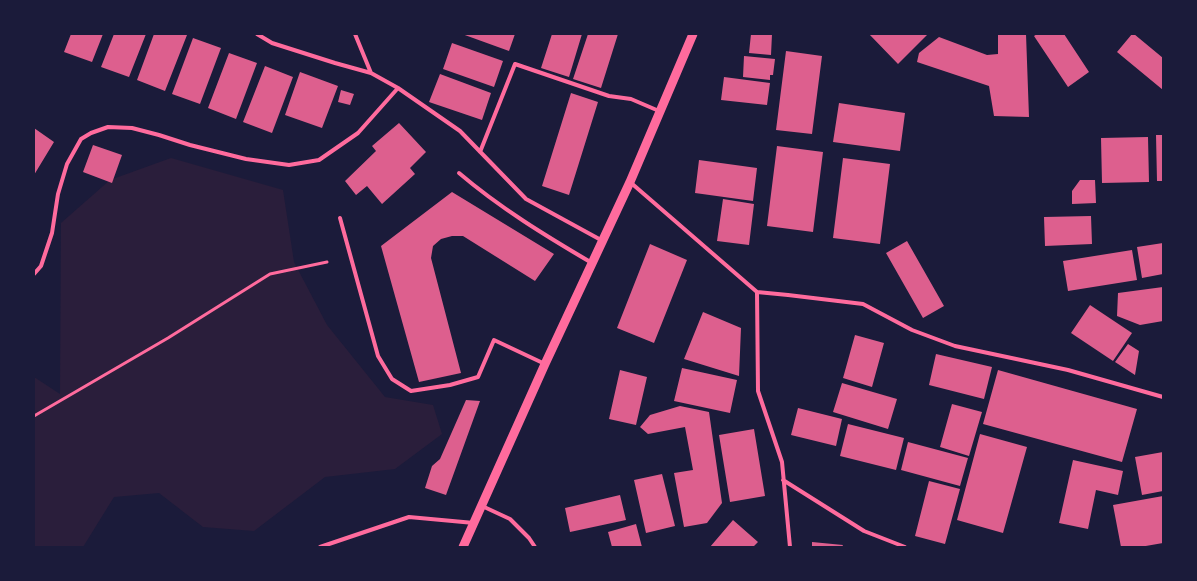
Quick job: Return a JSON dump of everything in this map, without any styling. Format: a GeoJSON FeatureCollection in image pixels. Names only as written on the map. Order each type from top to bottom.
{"type":"FeatureCollection","features":[{"type":"Feature","properties":{"kind":"street"},"geometry":{"type":"LineString","coordinates":[[463,547],[545,364],[630,182],[691,34]]}},
{"type":"Feature","properties":{"kind":"lane"},"geometry":{"type":"LineString","coordinates":[[257,34],[272,43],[371,73],[398,88],[460,131],[526,199],[602,240]]}},
{"type":"Feature","properties":{"kind":"lane"},"geometry":{"type":"LineString","coordinates":[[355,34],[371,73]]}},
{"type":"Feature","properties":{"kind":"lane"},"geometry":{"type":"LineString","coordinates":[[480,152],[516,64],[609,96],[631,99],[659,111]]}},
{"type":"Feature","properties":{"kind":"lane"},"geometry":{"type":"LineString","coordinates":[[34,274],[41,266],[52,233],[58,194],[66,164],[81,139],[90,133],[108,127],[132,128],[246,159],[289,165],[319,160],[343,144],[358,133],[398,88]]}},
{"type":"Feature","properties":{"kind":"lane"},"geometry":{"type":"LineString","coordinates":[[459,173],[481,192],[538,231],[592,263]]}},
{"type":"Feature","properties":{"kind":"lane"},"geometry":{"type":"LineString","coordinates":[[630,182],[757,292],[863,304],[912,330],[955,346],[1068,370],[1163,396]]}},
{"type":"Feature","properties":{"kind":"lane"},"geometry":{"type":"LineString","coordinates":[[340,218],[378,356],[392,379],[411,391],[450,385],[478,376],[494,340],[545,364]]}},
{"type":"Feature","properties":{"kind":"lane"},"geometry":{"type":"LineString","coordinates":[[757,292],[758,391],[782,462],[790,547]]}},
{"type":"Feature","properties":{"kind":"lane"},"geometry":{"type":"LineString","coordinates":[[783,480],[864,531],[905,547]]}},
{"type":"Feature","properties":{"kind":"lane"},"geometry":{"type":"LineString","coordinates":[[482,506],[510,519],[530,538],[535,547]]}},
{"type":"Feature","properties":{"kind":"lane"},"geometry":{"type":"LineString","coordinates":[[320,547],[409,517],[474,523]]}},
{"type":"Feature","properties":{"kind":"path"},"geometry":{"type":"LineString","coordinates":[[34,416],[168,338],[270,274],[327,262]]}},
{"type":"Feature","properties":{"kind":"shaded area"},"geometry":{"type":"Polygon","coordinates":[[[171,158],[283,190],[294,262],[327,325],[385,397],[433,405],[442,434],[395,469],[325,477],[254,531],[203,527],[159,493],[114,497],[83,547],[34,547],[34,377],[60,394],[61,223],[110,180],[171,158]]]}},
{"type":"Feature","properties":{"kind":"building"},"geometry":{"type":"Polygon","coordinates":[[[71,34],[103,34],[92,62],[64,52],[71,34]]]}},
{"type":"Feature","properties":{"kind":"building"},"geometry":{"type":"Polygon","coordinates":[[[114,34],[146,34],[129,77],[101,67],[114,34]]]}},
{"type":"Feature","properties":{"kind":"building"},"geometry":{"type":"Polygon","coordinates":[[[154,34],[187,35],[165,91],[137,80],[154,34]]]}},
{"type":"Feature","properties":{"kind":"building"},"geometry":{"type":"Polygon","coordinates":[[[462,34],[515,34],[509,51],[462,34]]]}},
{"type":"Feature","properties":{"kind":"building"},"geometry":{"type":"Polygon","coordinates":[[[552,34],[582,34],[569,77],[541,68],[552,34]]]}},
{"type":"Feature","properties":{"kind":"building"},"geometry":{"type":"Polygon","coordinates":[[[588,34],[618,34],[601,88],[573,79],[588,34]]]}},
{"type":"Feature","properties":{"kind":"building"},"geometry":{"type":"Polygon","coordinates":[[[751,34],[772,34],[771,55],[749,53],[751,34]]]}},
{"type":"Feature","properties":{"kind":"building"},"geometry":{"type":"Polygon","coordinates":[[[869,34],[928,34],[898,64],[869,34]]]}},
{"type":"Feature","properties":{"kind":"building"},"geometry":{"type":"Polygon","coordinates":[[[998,34],[1026,34],[1029,117],[994,116],[989,86],[917,62],[919,53],[939,37],[987,55],[998,54],[998,34]]]}},
{"type":"Feature","properties":{"kind":"building"},"geometry":{"type":"Polygon","coordinates":[[[1037,34],[1064,34],[1089,72],[1068,87],[1034,36],[1037,34]]]}},
{"type":"Feature","properties":{"kind":"building"},"geometry":{"type":"Polygon","coordinates":[[[1132,34],[1163,58],[1163,90],[1117,52],[1132,34]]]}},
{"type":"Feature","properties":{"kind":"building"},"geometry":{"type":"Polygon","coordinates":[[[193,38],[221,48],[200,104],[172,94],[193,38]]]}},
{"type":"Feature","properties":{"kind":"building"},"geometry":{"type":"Polygon","coordinates":[[[452,43],[503,61],[494,87],[443,69],[452,43]]]}},
{"type":"Feature","properties":{"kind":"building"},"geometry":{"type":"Polygon","coordinates":[[[786,51],[822,56],[812,134],[776,130],[786,51]]]}},
{"type":"Feature","properties":{"kind":"building"},"geometry":{"type":"Polygon","coordinates":[[[229,53],[257,63],[236,119],[208,108],[229,53]]]}},
{"type":"Feature","properties":{"kind":"building"},"geometry":{"type":"Polygon","coordinates":[[[744,56],[775,59],[773,75],[770,75],[770,80],[743,77],[744,56]]]}},
{"type":"Feature","properties":{"kind":"building"},"geometry":{"type":"Polygon","coordinates":[[[265,66],[293,77],[272,133],[243,122],[265,66]]]}},
{"type":"Feature","properties":{"kind":"building"},"geometry":{"type":"Polygon","coordinates":[[[300,72],[338,86],[322,128],[285,115],[300,72]]]}},
{"type":"Feature","properties":{"kind":"building"},"geometry":{"type":"Polygon","coordinates":[[[440,74],[491,93],[482,120],[429,102],[440,74]]]}},
{"type":"Feature","properties":{"kind":"building"},"geometry":{"type":"Polygon","coordinates":[[[724,77],[770,83],[767,105],[721,100],[724,77]]]}},
{"type":"Feature","properties":{"kind":"building"},"geometry":{"type":"Polygon","coordinates":[[[341,90],[354,94],[350,105],[338,102],[341,90]]]}},
{"type":"Feature","properties":{"kind":"building"},"geometry":{"type":"Polygon","coordinates":[[[571,93],[598,102],[569,195],[542,186],[571,93]]]}},
{"type":"Feature","properties":{"kind":"building"},"geometry":{"type":"Polygon","coordinates":[[[839,103],[905,113],[900,151],[833,142],[839,103]]]}},
{"type":"Feature","properties":{"kind":"building"},"geometry":{"type":"Polygon","coordinates":[[[399,123],[426,152],[410,168],[415,174],[382,204],[367,186],[356,195],[345,181],[376,151],[372,146],[399,123]]]}},
{"type":"Feature","properties":{"kind":"building"},"geometry":{"type":"Polygon","coordinates":[[[34,128],[54,142],[34,175],[34,128]]]}},
{"type":"Feature","properties":{"kind":"building"},"geometry":{"type":"Polygon","coordinates":[[[1156,135],[1163,135],[1163,181],[1157,181],[1156,135]]]}},
{"type":"Feature","properties":{"kind":"building"},"geometry":{"type":"Polygon","coordinates":[[[1148,137],[1149,182],[1102,183],[1101,138],[1148,137]]]}},
{"type":"Feature","properties":{"kind":"building"},"geometry":{"type":"Polygon","coordinates":[[[93,145],[122,155],[112,183],[83,172],[93,145]]]}},
{"type":"Feature","properties":{"kind":"building"},"geometry":{"type":"Polygon","coordinates":[[[777,146],[823,152],[813,232],[767,226],[777,146]]]}},
{"type":"Feature","properties":{"kind":"building"},"geometry":{"type":"Polygon","coordinates":[[[843,158],[890,164],[880,244],[833,238],[843,158]]]}},
{"type":"Feature","properties":{"kind":"building"},"geometry":{"type":"Polygon","coordinates":[[[699,160],[757,168],[753,201],[695,193],[699,160]]]}},
{"type":"Feature","properties":{"kind":"building"},"geometry":{"type":"Polygon","coordinates":[[[1080,180],[1095,180],[1096,203],[1072,204],[1072,191],[1080,180]]]}},
{"type":"Feature","properties":{"kind":"building"},"geometry":{"type":"Polygon","coordinates":[[[452,192],[554,254],[535,281],[463,236],[441,239],[433,246],[431,258],[461,373],[419,382],[381,246],[452,192]]]}},
{"type":"Feature","properties":{"kind":"building"},"geometry":{"type":"Polygon","coordinates":[[[723,199],[754,204],[749,245],[717,241],[723,199]]]}},
{"type":"Feature","properties":{"kind":"building"},"geometry":{"type":"Polygon","coordinates":[[[1091,216],[1092,244],[1045,246],[1044,217],[1091,216]]]}},
{"type":"Feature","properties":{"kind":"building"},"geometry":{"type":"Polygon","coordinates":[[[907,241],[944,306],[923,318],[886,253],[907,241]]]}},
{"type":"Feature","properties":{"kind":"building"},"geometry":{"type":"Polygon","coordinates":[[[1163,243],[1163,274],[1142,278],[1137,247],[1163,243]]]}},
{"type":"Feature","properties":{"kind":"building"},"geometry":{"type":"Polygon","coordinates":[[[650,244],[687,260],[654,343],[617,328],[650,244]]]}},
{"type":"Feature","properties":{"kind":"building"},"geometry":{"type":"Polygon","coordinates":[[[1132,250],[1137,280],[1068,291],[1063,261],[1132,250]]]}},
{"type":"Feature","properties":{"kind":"building"},"geometry":{"type":"Polygon","coordinates":[[[1163,287],[1163,321],[1140,325],[1117,316],[1118,293],[1163,287]]]}},
{"type":"Feature","properties":{"kind":"building"},"geometry":{"type":"Polygon","coordinates":[[[1090,305],[1132,333],[1113,361],[1071,333],[1090,305]]]}},
{"type":"Feature","properties":{"kind":"building"},"geometry":{"type":"Polygon","coordinates":[[[703,312],[741,328],[739,376],[684,359],[703,312]]]}},
{"type":"Feature","properties":{"kind":"building"},"geometry":{"type":"Polygon","coordinates":[[[855,335],[884,343],[872,387],[843,378],[855,335]]]}},
{"type":"Feature","properties":{"kind":"building"},"geometry":{"type":"Polygon","coordinates":[[[1128,344],[1139,351],[1135,375],[1115,362],[1128,344]]]}},
{"type":"Feature","properties":{"kind":"building"},"geometry":{"type":"Polygon","coordinates":[[[936,354],[992,367],[984,399],[929,385],[936,354]]]}},
{"type":"Feature","properties":{"kind":"building"},"geometry":{"type":"Polygon","coordinates":[[[682,368],[737,380],[730,413],[674,401],[682,368]]]}},
{"type":"Feature","properties":{"kind":"building"},"geometry":{"type":"Polygon","coordinates":[[[620,370],[647,377],[636,425],[609,419],[620,370]]]}},
{"type":"Feature","properties":{"kind":"building"},"geometry":{"type":"Polygon","coordinates":[[[998,370],[1137,409],[1122,462],[983,424],[998,370]]]}},
{"type":"Feature","properties":{"kind":"building"},"geometry":{"type":"Polygon","coordinates":[[[842,383],[897,399],[888,429],[833,412],[842,383]]]}},
{"type":"Feature","properties":{"kind":"building"},"geometry":{"type":"Polygon","coordinates":[[[466,400],[480,401],[446,495],[425,488],[432,466],[440,459],[466,400]]]}},
{"type":"Feature","properties":{"kind":"building"},"geometry":{"type":"Polygon","coordinates":[[[952,404],[982,412],[969,456],[940,447],[952,404]]]}},
{"type":"Feature","properties":{"kind":"building"},"geometry":{"type":"Polygon","coordinates":[[[680,406],[709,412],[722,503],[707,523],[684,527],[674,473],[693,470],[685,427],[648,434],[640,427],[650,415],[680,406]]]}},
{"type":"Feature","properties":{"kind":"building"},"geometry":{"type":"Polygon","coordinates":[[[798,408],[842,419],[836,446],[791,435],[798,408]]]}},
{"type":"Feature","properties":{"kind":"building"},"geometry":{"type":"Polygon","coordinates":[[[848,424],[904,438],[896,470],[840,456],[848,424]]]}},
{"type":"Feature","properties":{"kind":"building"},"geometry":{"type":"Polygon","coordinates":[[[754,429],[765,496],[730,502],[719,435],[754,429]]]}},
{"type":"Feature","properties":{"kind":"building"},"geometry":{"type":"Polygon","coordinates":[[[980,434],[1027,447],[1003,533],[957,520],[980,434]]]}},
{"type":"Feature","properties":{"kind":"building"},"geometry":{"type":"Polygon","coordinates":[[[908,442],[968,458],[960,486],[901,470],[908,442]]]}},
{"type":"Feature","properties":{"kind":"building"},"geometry":{"type":"Polygon","coordinates":[[[1163,452],[1163,491],[1142,495],[1135,457],[1163,452]]]}},
{"type":"Feature","properties":{"kind":"building"},"geometry":{"type":"Polygon","coordinates":[[[1073,460],[1123,471],[1118,495],[1096,490],[1088,529],[1059,523],[1073,460]]]}},
{"type":"Feature","properties":{"kind":"building"},"geometry":{"type":"Polygon","coordinates":[[[662,474],[675,526],[646,533],[634,480],[662,474]]]}},
{"type":"Feature","properties":{"kind":"building"},"geometry":{"type":"Polygon","coordinates":[[[929,481],[960,489],[945,544],[915,536],[929,481]]]}},
{"type":"Feature","properties":{"kind":"building"},"geometry":{"type":"Polygon","coordinates":[[[620,495],[626,520],[570,532],[565,508],[620,495]]]}},
{"type":"Feature","properties":{"kind":"building"},"geometry":{"type":"Polygon","coordinates":[[[1163,496],[1163,543],[1140,547],[1121,547],[1113,505],[1163,496]]]}},
{"type":"Feature","properties":{"kind":"building"},"geometry":{"type":"Polygon","coordinates":[[[733,520],[758,542],[753,547],[710,547],[733,520]]]}},
{"type":"Feature","properties":{"kind":"building"},"geometry":{"type":"Polygon","coordinates":[[[636,524],[642,547],[612,547],[608,532],[636,524]]]}},
{"type":"Feature","properties":{"kind":"building"},"geometry":{"type":"Polygon","coordinates":[[[812,542],[843,545],[842,547],[812,547],[812,542]]]}}]}
